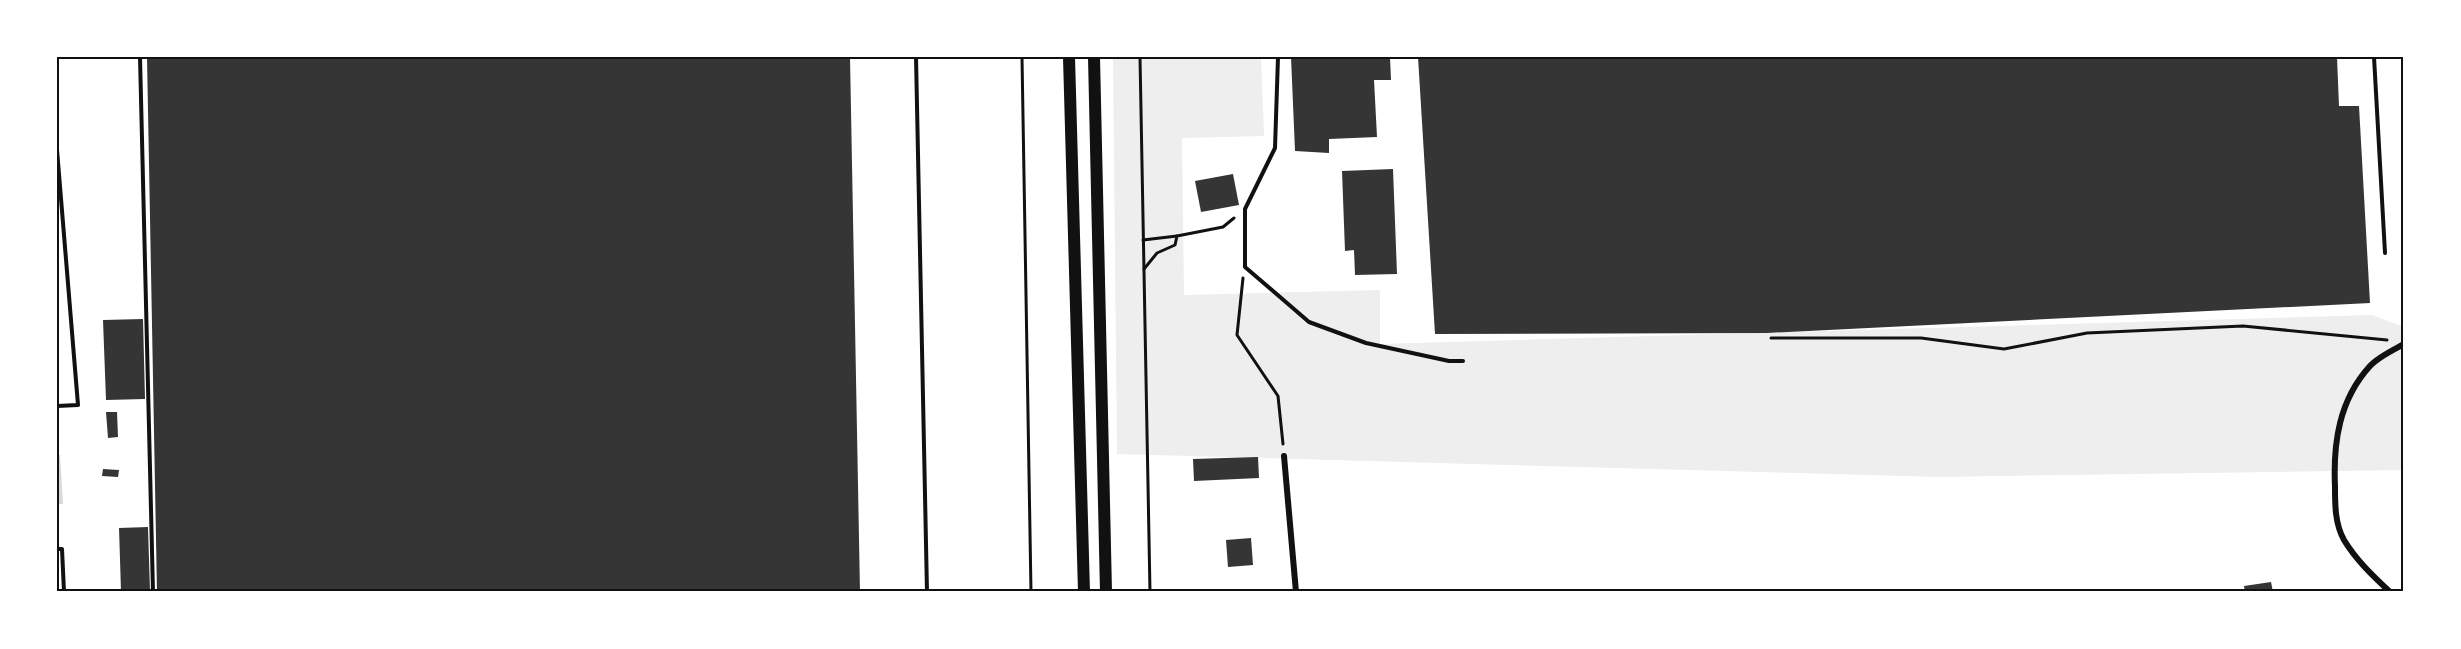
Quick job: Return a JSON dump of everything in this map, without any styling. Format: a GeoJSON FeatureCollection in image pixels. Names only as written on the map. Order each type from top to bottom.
{"type":"FeatureCollection","features":[{"type":"Feature","properties":{"kind":"main road"},"geometry":{"type":"LineString","coordinates":[[1069,57],[1084,592]]}},
{"type":"Feature","properties":{"kind":"main road"},"geometry":{"type":"LineString","coordinates":[[1094,57],[1106,592]]}},
{"type":"Feature","properties":{"kind":"street"},"geometry":{"type":"LineString","coordinates":[[2390,592],[2369,573],[2343,539],[2335,514],[2333,453],[2340,420],[2353,389],[2371,365],[2404,344]]}},
{"type":"Feature","properties":{"kind":"street"},"geometry":{"type":"LineString","coordinates":[[1284,456],[1296,592]]}},
{"type":"Feature","properties":{"kind":"lane"},"geometry":{"type":"LineString","coordinates":[[140,57],[153,592]]}},
{"type":"Feature","properties":{"kind":"lane"},"geometry":{"type":"LineString","coordinates":[[916,57],[927,592]]}},
{"type":"Feature","properties":{"kind":"lane"},"geometry":{"type":"LineString","coordinates":[[1278,57],[1275,148],[1245,209],[1245,267],[1309,322],[1366,344],[1449,361],[1463,361]]}},
{"type":"Feature","properties":{"kind":"lane"},"geometry":{"type":"LineString","coordinates":[[2374,57],[2385,253]]}},
{"type":"Feature","properties":{"kind":"lane"},"geometry":{"type":"LineString","coordinates":[[57,150],[78,405],[57,406]]}},
{"type":"Feature","properties":{"kind":"lane"},"geometry":{"type":"LineString","coordinates":[[57,549],[62,549],[64,592]]}},
{"type":"Feature","properties":{"kind":"path"},"geometry":{"type":"LineString","coordinates":[[1022,57],[1031,592]]}},
{"type":"Feature","properties":{"kind":"path"},"geometry":{"type":"LineString","coordinates":[[1140,57],[1150,592]]}},
{"type":"Feature","properties":{"kind":"path"},"geometry":{"type":"LineString","coordinates":[[1142,240],[1222,227],[1245,209]]}},
{"type":"Feature","properties":{"kind":"path"},"geometry":{"type":"LineString","coordinates":[[1144,269],[1157,253],[1175,245],[1177,236]]}},
{"type":"Feature","properties":{"kind":"path"},"geometry":{"type":"LineString","coordinates":[[1245,267],[1237,335],[1278,396],[1284,456]]}},
{"type":"Feature","properties":{"kind":"path"},"geometry":{"type":"LineString","coordinates":[[1771,338],[1921,338],[2004,349],[2087,333],[2243,326],[2392,340]]}},
{"type":"Feature","properties":{"kind":"shaded area"},"geometry":{"type":"Polygon","coordinates":[[[1113,57],[1261,57],[1264,136],[1182,138],[1184,295],[1380,290],[1380,344],[2372,315],[2404,327],[2404,470],[1939,477],[1117,454],[1113,57]]]}},
{"type":"Feature","properties":{"kind":"shaded area"},"geometry":{"type":"Polygon","coordinates":[[[57,455],[60,455],[63,504],[57,504],[57,455]]]}},
{"type":"Feature","properties":{"kind":"building"},"geometry":{"type":"Polygon","coordinates":[[[147,57],[850,57],[860,592],[157,592],[147,57]]]}},
{"type":"Feature","properties":{"kind":"building"},"geometry":{"type":"Polygon","coordinates":[[[1291,57],[1390,57],[1391,80],[1374,80],[1377,137],[1329,139],[1329,153],[1295,151],[1291,57]]]}},
{"type":"Feature","properties":{"kind":"building"},"geometry":{"type":"Polygon","coordinates":[[[1418,57],[2337,57],[2339,106],[2359,106],[2370,303],[1767,333],[1435,334],[1418,57]]]}},
{"type":"Feature","properties":{"kind":"building"},"geometry":{"type":"Polygon","coordinates":[[[1393,169],[1397,274],[1355,275],[1354,250],[1345,251],[1342,171],[1393,169]]]}},
{"type":"Feature","properties":{"kind":"building"},"geometry":{"type":"Polygon","coordinates":[[[1233,174],[1239,205],[1201,212],[1195,181],[1233,174]]]}},
{"type":"Feature","properties":{"kind":"building"},"geometry":{"type":"Polygon","coordinates":[[[143,319],[145,399],[106,400],[103,320],[143,319]]]}},
{"type":"Feature","properties":{"kind":"building"},"geometry":{"type":"Polygon","coordinates":[[[106,412],[117,412],[118,437],[108,438],[106,412]]]}},
{"type":"Feature","properties":{"kind":"building"},"geometry":{"type":"Polygon","coordinates":[[[1258,457],[1259,478],[1194,481],[1193,459],[1258,457]]]}},
{"type":"Feature","properties":{"kind":"building"},"geometry":{"type":"Polygon","coordinates":[[[103,469],[119,470],[118,477],[102,476],[103,469]]]}},
{"type":"Feature","properties":{"kind":"building"},"geometry":{"type":"Polygon","coordinates":[[[148,527],[150,592],[121,592],[119,528],[148,527]]]}},
{"type":"Feature","properties":{"kind":"building"},"geometry":{"type":"Polygon","coordinates":[[[1251,538],[1253,565],[1228,567],[1226,540],[1251,538]]]}},
{"type":"Feature","properties":{"kind":"building"},"geometry":{"type":"Polygon","coordinates":[[[2271,582],[2273,592],[2245,592],[2244,586],[2271,582]]]}}]}
